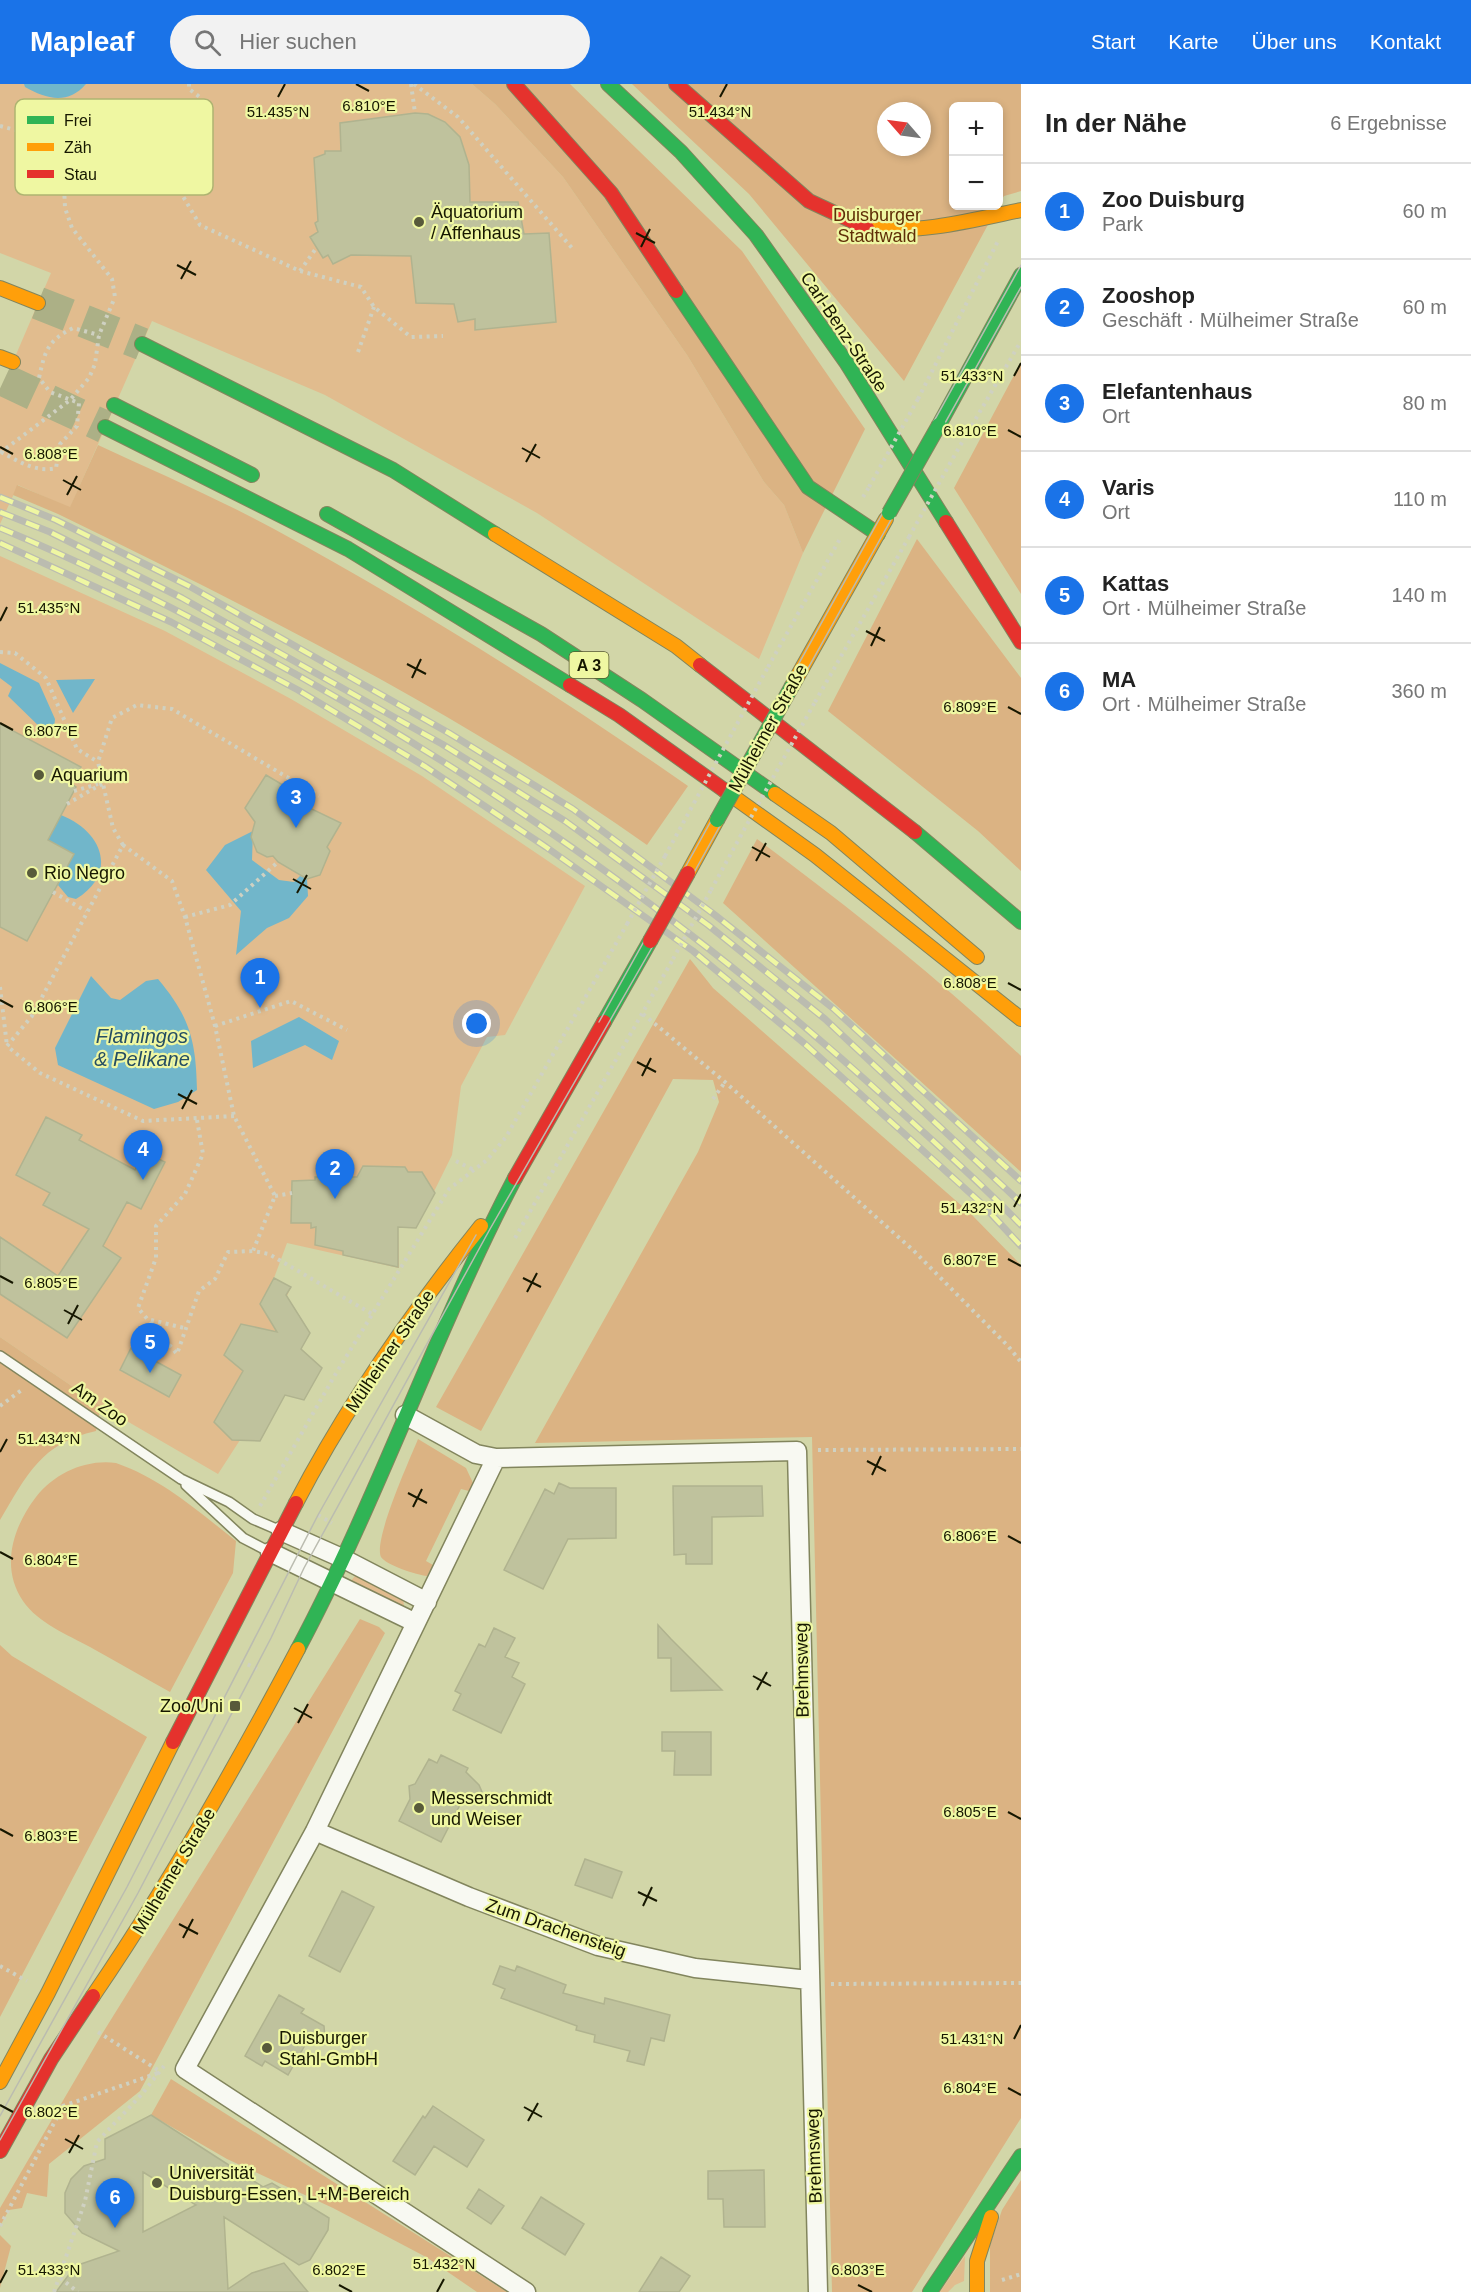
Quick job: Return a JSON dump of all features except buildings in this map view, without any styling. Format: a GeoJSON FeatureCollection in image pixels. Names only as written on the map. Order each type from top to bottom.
{"type":"FeatureCollection","features":[{"type":"Feature","properties":{"kind":"main road"},"geometry":{"type":"LineString","coordinates":[[514,84],[611,193],[790,464],[808,487],[878,534]]}},
{"type":"Feature","properties":{"kind":"main road","name":"Carl-Benz-Straße"},"geometry":{"type":"LineString","coordinates":[[608,84],[681,152],[756,235],[846,362],[1021,642]]}},
{"type":"Feature","properties":{"kind":"main road"},"geometry":{"type":"LineString","coordinates":[[676,84],[809,201],[866,228],[896,231],[938,228],[1016,212]]}},
{"type":"Feature","properties":{"kind":"main road","name":"Mülheimer Straße"},"geometry":{"type":"LineString","coordinates":[[0,2151],[51,2059],[150,1913],[222,1792],[333,1583],[405,1415],[514,1180],[650,941],[1021,275]]}},
{"type":"Feature","properties":{"kind":"main road"},"geometry":{"type":"LineString","coordinates":[[0,288],[38,303]]}},
{"type":"Feature","properties":{"kind":"main road"},"geometry":{"type":"LineString","coordinates":[[142,344],[393,470],[676,646],[885,806],[1021,922]]}},
{"type":"Feature","properties":{"kind":"main road"},"geometry":{"type":"LineString","coordinates":[[114,405],[260,479]]}},
{"type":"Feature","properties":{"kind":"main road","name":"A 3"},"geometry":{"type":"LineString","coordinates":[[105,427],[348,549],[619,715],[815,855],[1021,1019]]}},
{"type":"Feature","properties":{"kind":"main road","name":"A 3"},"geometry":{"type":"LineString","coordinates":[[311,506],[363,532],[541,634],[642,700],[831,833],[984,962]]}},
{"type":"Feature","properties":{"kind":"main road","name":"Mülheimer Straße"},"geometry":{"type":"LineString","coordinates":[[0,2082],[48,1993],[110,1864],[320,1459],[380,1363],[439,1278],[514,1180]]}},
{"type":"Feature","properties":{"kind":"main road"},"geometry":{"type":"LineString","coordinates":[[930,2292],[1021,2156]]}},
{"type":"Feature","properties":{"kind":"main road"},"geometry":{"type":"LineString","coordinates":[[977,2292],[977,2261],[981,2244],[1012,2170]]}},
{"type":"Feature","properties":{"kind":"street"},"geometry":{"type":"LineString","coordinates":[[405,1415],[476,1454],[496,1458],[797,1451]]}},
{"type":"Feature","properties":{"kind":"street","name":"Brehmsweg"},"geometry":{"type":"LineString","coordinates":[[797,1451],[818,2292]]}},
{"type":"Feature","properties":{"kind":"street"},"geometry":{"type":"LineString","coordinates":[[496,1458],[315,1831],[185,2069],[526,2292]]}},
{"type":"Feature","properties":{"kind":"street"},"geometry":{"type":"LineString","coordinates":[[281,1531],[344,1559],[427,1602]]}},
{"type":"Feature","properties":{"kind":"street"},"geometry":{"type":"LineString","coordinates":[[270,1552],[416,1623]]}},
{"type":"Feature","properties":{"kind":"street","name":"Zum Drachensteig"},"geometry":{"type":"LineString","coordinates":[[315,1831],[469,1897],[598,1946],[695,1968],[809,1980]]}},
{"type":"Feature","properties":{"kind":"lane","name":"Am Zoo"},"geometry":{"type":"LineString","coordinates":[[0,1356],[180,1479],[243,1538],[270,1552]]}},
{"type":"Feature","properties":{"kind":"lane","name":"Am Zoo"},"geometry":{"type":"LineString","coordinates":[[180,1479],[229,1502],[253,1519],[281,1531]]}},
{"type":"Feature","properties":{"kind":"path"},"geometry":{"type":"LineString","coordinates":[[189,84],[189,89],[201,99]]}},
{"type":"Feature","properties":{"kind":"path"},"geometry":{"type":"LineString","coordinates":[[412,84],[415,113]]}},
{"type":"Feature","properties":{"kind":"path"},"geometry":{"type":"LineString","coordinates":[[412,84],[458,117],[572,248]]}},
{"type":"Feature","properties":{"kind":"path"},"geometry":{"type":"LineString","coordinates":[[0,126],[15,130]]}},
{"type":"Feature","properties":{"kind":"path"},"geometry":{"type":"LineString","coordinates":[[64,195],[65,208],[72,228],[112,279],[115,297],[99,335],[95,364],[89,378],[70,400],[0,453],[28,466],[46,471],[56,468],[60,444],[77,426],[79,403],[70,400],[50,392],[39,378],[43,361],[54,337],[73,328],[99,335]]}},
{"type":"Feature","properties":{"kind":"path"},"geometry":{"type":"LineString","coordinates":[[182,195],[200,225],[300,271],[361,287],[374,307],[411,337],[443,336]]}},
{"type":"Feature","properties":{"kind":"path"},"geometry":{"type":"LineString","coordinates":[[270,1489],[372,1314],[449,1189],[487,1160],[506,1137],[665,856],[918,399],[1016,212]]}},
{"type":"Feature","properties":{"kind":"path"},"geometry":{"type":"LineString","coordinates":[[300,271],[317,247]]}},
{"type":"Feature","properties":{"kind":"path"},"geometry":{"type":"LineString","coordinates":[[358,352],[374,307]]}},
{"type":"Feature","properties":{"kind":"path"},"geometry":{"type":"LineString","coordinates":[[635,1026],[815,702],[1021,341]]}},
{"type":"Feature","properties":{"kind":"path"},"geometry":{"type":"LineString","coordinates":[[0,652],[15,653],[46,678],[76,749],[98,762]]}},
{"type":"Feature","properties":{"kind":"path"},"geometry":{"type":"LineString","coordinates":[[253,1251],[275,1196],[234,1116],[215,1026],[185,917],[172,881],[123,845],[113,828],[105,782],[98,762],[112,718],[137,705],[172,709],[319,796]]}},
{"type":"Feature","properties":{"kind":"path"},"geometry":{"type":"LineString","coordinates":[[74,791],[105,782]]}},
{"type":"Feature","properties":{"kind":"path"},"geometry":{"type":"LineString","coordinates":[[67,804],[105,782]]}},
{"type":"Feature","properties":{"kind":"path"},"geometry":{"type":"LineString","coordinates":[[7,1046],[32,1016],[86,910],[109,877],[123,845]]}},
{"type":"Feature","properties":{"kind":"path"},"geometry":{"type":"LineString","coordinates":[[185,917],[230,905],[278,862]]}},
{"type":"Feature","properties":{"kind":"path"},"geometry":{"type":"LineString","coordinates":[[53,892],[86,910]]}},
{"type":"Feature","properties":{"kind":"path"},"geometry":{"type":"LineString","coordinates":[[0,987],[7,1046],[40,1073],[143,1121],[197,1120],[234,1116]]}},
{"type":"Feature","properties":{"kind":"path"},"geometry":{"type":"LineString","coordinates":[[215,1026],[291,1001],[347,1030]]}},
{"type":"Feature","properties":{"kind":"path"},"geometry":{"type":"LineString","coordinates":[[643,1014],[724,1082],[913,1250],[1021,1362]]}},
{"type":"Feature","properties":{"kind":"path"},"geometry":{"type":"LineString","coordinates":[[713,1099],[724,1082]]}},
{"type":"Feature","properties":{"kind":"path"},"geometry":{"type":"LineString","coordinates":[[197,1120],[203,1154],[185,1194],[156,1226],[156,1258],[138,1308],[177,1354],[184,1328],[199,1291],[215,1279],[228,1252],[253,1251],[269,1254],[372,1314]]}},
{"type":"Feature","properties":{"kind":"path"},"geometry":{"type":"LineString","coordinates":[[456,1161],[474,1170]]}},
{"type":"Feature","properties":{"kind":"path"},"geometry":{"type":"LineString","coordinates":[[275,1196],[292,1193]]}},
{"type":"Feature","properties":{"kind":"path"},"geometry":{"type":"LineString","coordinates":[[150,1320],[184,1328]]}},
{"type":"Feature","properties":{"kind":"path"},"geometry":{"type":"LineString","coordinates":[[0,1406],[37,1380]]}},
{"type":"Feature","properties":{"kind":"path"},"geometry":{"type":"LineString","coordinates":[[797,1451],[1021,1449]]}},
{"type":"Feature","properties":{"kind":"path"},"geometry":{"type":"LineString","coordinates":[[221,1651],[281,1682]]}},
{"type":"Feature","properties":{"kind":"path"},"geometry":{"type":"LineString","coordinates":[[0,1966],[29,1983]]}},
{"type":"Feature","properties":{"kind":"path"},"geometry":{"type":"LineString","coordinates":[[809,1980],[828,1984],[1021,1983]]}},
{"type":"Feature","properties":{"kind":"path"},"geometry":{"type":"LineString","coordinates":[[95,2030],[161,2072]]}},
{"type":"Feature","properties":{"kind":"path"},"geometry":{"type":"LineString","coordinates":[[0,2226],[63,2106],[161,2072]]}},
{"type":"Feature","properties":{"kind":"path"},"geometry":{"type":"LineString","coordinates":[[54,2292],[85,2200],[97,2142],[161,2072]]}},
{"type":"Feature","properties":{"kind":"path"},"geometry":{"type":"LineString","coordinates":[[60,2278],[78,2292]]}},
{"type":"Feature","properties":{"kind":"shaded area"},"geometry":{"type":"Polygon","coordinates":[[[0,84],[472,84],[495,104],[563,177],[687,355],[764,482],[784,505],[803,553],[759,659],[537,513],[325,395],[152,321],[70,508],[18,485],[0,524],[0,392],[51,273],[0,253],[0,84]]]}},
{"type":"Feature","properties":{"kind":"shaded area"},"geometry":{"type":"Polygon","coordinates":[[[0,556],[165,631],[291,699],[422,776],[585,886],[505,1035],[487,1037],[461,1086],[452,1155],[416,1228],[398,1228],[399,1268],[287,1243],[274,1278],[291,1287],[287,1296],[310,1333],[301,1349],[322,1368],[304,1400],[271,1391],[263,1404],[274,1416],[260,1441],[240,1440],[218,1474],[101,1406],[0,1337],[0,556]]]}},
{"type":"Feature","properties":{"kind":"shaded area"},"geometry":{"type":"Polygon","coordinates":[[[355,1576],[403,1598],[404,1606],[401,1607],[350,1582],[355,1576]]]}},
{"type":"Feature","properties":{"kind":"shaded area"},"geometry":{"type":"Polygon","coordinates":[[[965,2256],[964,2281],[955,2285],[948,2292],[940,2292],[965,2256]]]}},
{"type":"Feature","properties":{"kind":"green space"},"geometry":{"type":"Polygon","coordinates":[[[472,84],[570,84],[742,251],[865,429],[803,553],[784,505],[764,482],[687,355],[563,177],[495,104],[472,84]]]}},
{"type":"Feature","properties":{"kind":"green space","name":"Duisburger Stadtwald"},"geometry":{"type":"Polygon","coordinates":[[[632,84],[1021,84],[1021,191],[1003,198],[1003,102],[949,102],[949,210],[996,210],[904,381],[749,194],[632,84]]]}},
{"type":"Feature","properties":{"kind":"green space"},"geometry":{"type":"Polygon","coordinates":[[[1021,362],[1021,594],[954,488],[1021,362]]]}},
{"type":"Feature","properties":{"kind":"green space"},"geometry":{"type":"Polygon","coordinates":[[[98,445],[209,496],[380,589],[536,684],[688,786],[647,845],[577,797],[505,752],[359,667],[134,551],[13,495],[17,485],[70,507],[98,445]]]}},
{"type":"Feature","properties":{"kind":"green space"},"geometry":{"type":"Polygon","coordinates":[[[917,539],[1021,678],[1021,871],[978,831],[828,711],[917,539]]]}},
{"type":"Feature","properties":{"kind":"green space"},"geometry":{"type":"Polygon","coordinates":[[[757,839],[892,944],[1021,1056],[1021,1172],[723,903],[757,839]]]}},
{"type":"Feature","properties":{"kind":"green space"},"geometry":{"type":"Polygon","coordinates":[[[690,959],[713,988],[970,1213],[1021,1265],[1021,2118],[912,2292],[832,2292],[812,1437],[535,1443],[698,1152],[719,1102],[713,1080],[673,1079],[481,1431],[436,1407],[690,959]]]}},
{"type":"Feature","properties":{"kind":"green space"},"geometry":{"type":"Polygon","coordinates":[[[0,1337],[101,1406],[96,1431],[77,1436],[62,1444],[38,1463],[0,1520],[0,1337]]]}},
{"type":"Feature","properties":{"kind":"green space"},"geometry":{"type":"Polygon","coordinates":[[[418,1439],[466,1468],[473,1483],[469,1491],[461,1489],[426,1561],[433,1565],[427,1576],[409,1572],[389,1563],[381,1557],[380,1548],[387,1517],[418,1439]]]}},
{"type":"Feature","properties":{"kind":"green space"},"geometry":{"type":"Polygon","coordinates":[[[105,1462],[116,1463],[164,1487],[236,1541],[233,1573],[170,1692],[45,1622],[23,1601],[12,1575],[12,1548],[16,1534],[28,1509],[44,1488],[62,1475],[83,1466],[105,1462]]]}},
{"type":"Feature","properties":{"kind":"green space"},"geometry":{"type":"Polygon","coordinates":[[[360,1619],[379,1627],[385,1633],[140,2091],[49,2164],[47,2197],[27,2193],[22,2208],[9,2210],[0,2226],[0,2208],[102,2034],[360,1619]]]}},
{"type":"Feature","properties":{"kind":"green space"},"geometry":{"type":"Polygon","coordinates":[[[0,1645],[12,1656],[147,1737],[0,2017],[0,1645]]]}},
{"type":"Feature","properties":{"kind":"green space"},"geometry":{"type":"Polygon","coordinates":[[[171,2079],[507,2292],[477,2292],[426,2257],[333,2208],[227,2159],[151,2115],[171,2079]]]}},
{"type":"Feature","properties":{"kind":"green space"},"geometry":{"type":"Polygon","coordinates":[[[1021,2180],[1021,2292],[990,2292],[990,2245],[1002,2210],[1021,2180]]]}},
{"type":"Feature","properties":{"kind":"green space"},"geometry":{"type":"Polygon","coordinates":[[[0,2235],[11,2246],[0,2288],[0,2235]]]}},
{"type":"Feature","properties":{"kind":"water"},"geometry":{"type":"Polygon","coordinates":[[[24,84],[86,84],[72,95],[57,98],[41,95],[25,87],[24,84]]]}},
{"type":"Feature","properties":{"kind":"water"},"geometry":{"type":"Polygon","coordinates":[[[0,663],[39,683],[55,719],[54,729],[45,732],[8,696],[12,687],[0,678],[0,663]]]}},
{"type":"Feature","properties":{"kind":"water"},"geometry":{"type":"Polygon","coordinates":[[[95,679],[73,713],[56,680],[95,679]]]}},
{"type":"Feature","properties":{"kind":"water"},"geometry":{"type":"Polygon","coordinates":[[[61,815],[87,831],[100,853],[101,865],[98,877],[89,889],[76,899],[68,897],[58,885],[74,854],[48,840],[61,815]]]}},
{"type":"Feature","properties":{"kind":"water"},"geometry":{"type":"Polygon","coordinates":[[[253,831],[252,860],[279,880],[294,882],[300,876],[307,879],[308,896],[289,918],[267,928],[236,955],[241,911],[206,870],[225,845],[253,831]]]}},
{"type":"Feature","properties":{"kind":"water","name":"Flamingos & Pelikane"},"geometry":{"type":"Polygon","coordinates":[[[91,976],[111,998],[120,1000],[146,981],[158,979],[177,1005],[189,1030],[195,1057],[197,1090],[178,1102],[154,1109],[58,1065],[55,1048],[91,976]]]}},
{"type":"Feature","properties":{"kind":"water"},"geometry":{"type":"Polygon","coordinates":[[[299,1017],[339,1041],[332,1060],[305,1045],[253,1068],[251,1041],[299,1017]]]}},
{"type":"Feature","properties":{"kind":"tunnel"},"geometry":{"type":"LineString","coordinates":[[38,303],[142,344]]}},
{"type":"Feature","properties":{"kind":"tunnel"},"geometry":{"type":"LineString","coordinates":[[4,380],[105,427]]}},
{"type":"Feature","properties":{"kind":"tram line"},"geometry":{"type":"LineString","coordinates":[[599,1022],[1021,265]]}},
{"type":"Feature","properties":{"kind":"tram line"},"geometry":{"type":"LineString","coordinates":[[0,2140],[138,1893],[271,1638],[304,1568],[490,1229],[654,944],[1021,287]]}},
{"type":"Feature","properties":{"kind":"tram line"},"geometry":{"type":"LineString","coordinates":[[0,2116],[127,1887],[318,1515],[476,1235]]}},
{"type":"Feature","properties":{"kind":"railway"},"geometry":{"type":"LineString","coordinates":[[0,497],[56,520],[189,586],[449,733],[573,809],[715,915],[834,1009],[1021,1181]]}},
{"type":"Feature","properties":{"kind":"railway"},"geometry":{"type":"LineString","coordinates":[[0,512],[50,532],[182,598],[442,744],[565,821],[708,925],[825,1019],[1021,1203]]}},
{"type":"Feature","properties":{"kind":"railway"},"geometry":{"type":"LineString","coordinates":[[0,528],[146,595],[319,688],[406,739],[575,849],[736,970],[813,1034],[956,1162],[1021,1225]]}},
{"type":"Feature","properties":{"kind":"railway"},"geometry":{"type":"LineString","coordinates":[[0,543],[171,622],[298,690],[426,767],[546,847],[693,951],[805,1044],[981,1203],[1021,1246]]}},
{"type":"Feature","properties":{"kind":"traffic: fast"},"geometry":{"type":"LineString","coordinates":[[608,84],[681,152],[756,235],[846,362],[946,522]]}},
{"type":"Feature","properties":{"kind":"traffic: fast"},"geometry":{"type":"LineString","coordinates":[[939,425],[1021,275]]}},
{"type":"Feature","properties":{"kind":"traffic: fast"},"geometry":{"type":"LineString","coordinates":[[676,291],[808,487],[878,534]]}},
{"type":"Feature","properties":{"kind":"traffic: fast"},"geometry":{"type":"LineString","coordinates":[[142,344],[393,470],[495,534]]}},
{"type":"Feature","properties":{"kind":"traffic: fast"},"geometry":{"type":"LineString","coordinates":[[114,405],[252,475]]}},
{"type":"Feature","properties":{"kind":"traffic: fast"},"geometry":{"type":"LineString","coordinates":[[889,513],[939,425]]}},
{"type":"Feature","properties":{"kind":"traffic: fast"},"geometry":{"type":"LineString","coordinates":[[105,427],[348,549],[570,685]]}},
{"type":"Feature","properties":{"kind":"traffic: fast"},"geometry":{"type":"LineString","coordinates":[[327,514],[541,634],[642,700],[775,794]]}},
{"type":"Feature","properties":{"kind":"traffic: fast"},"geometry":{"type":"LineString","coordinates":[[717,820],[792,686]]}},
{"type":"Feature","properties":{"kind":"traffic: fast"},"geometry":{"type":"LineString","coordinates":[[915,832],[1021,922]]}},
{"type":"Feature","properties":{"kind":"traffic: fast"},"geometry":{"type":"LineString","coordinates":[[604,1022],[650,941]]}},
{"type":"Feature","properties":{"kind":"traffic: fast"},"geometry":{"type":"LineString","coordinates":[[298,1649],[355,1533],[459,1295],[515,1178]]}},
{"type":"Feature","properties":{"kind":"traffic: fast"},"geometry":{"type":"LineString","coordinates":[[930,2292],[1021,2156]]}},
{"type":"Feature","properties":{"kind":"traffic: slow"},"geometry":{"type":"LineString","coordinates":[[867,228],[925,228],[1021,210]]}},
{"type":"Feature","properties":{"kind":"traffic: slow"},"geometry":{"type":"LineString","coordinates":[[0,288],[38,303]]}},
{"type":"Feature","properties":{"kind":"traffic: slow"},"geometry":{"type":"LineString","coordinates":[[0,357],[13,362]]}},
{"type":"Feature","properties":{"kind":"traffic: slow"},"geometry":{"type":"LineString","coordinates":[[792,686],[886,519]]}},
{"type":"Feature","properties":{"kind":"traffic: slow"},"geometry":{"type":"LineString","coordinates":[[495,534],[676,646],[700,665]]}},
{"type":"Feature","properties":{"kind":"traffic: slow"},"geometry":{"type":"LineString","coordinates":[[724,790],[815,855],[1021,1019]]}},
{"type":"Feature","properties":{"kind":"traffic: slow"},"geometry":{"type":"LineString","coordinates":[[775,794],[831,833],[977,957]]}},
{"type":"Feature","properties":{"kind":"traffic: slow"},"geometry":{"type":"LineString","coordinates":[[688,873],[717,820]]}},
{"type":"Feature","properties":{"kind":"traffic: slow"},"geometry":{"type":"LineString","coordinates":[[296,1503],[337,1430],[382,1360],[430,1292],[481,1226]]}},
{"type":"Feature","properties":{"kind":"traffic: slow"},"geometry":{"type":"LineString","coordinates":[[93,1996],[148,1912],[200,1826],[298,1649]]}},
{"type":"Feature","properties":{"kind":"traffic: slow"},"geometry":{"type":"LineString","coordinates":[[0,2082],[48,1993],[173,1742]]}},
{"type":"Feature","properties":{"kind":"traffic: slow"},"geometry":{"type":"LineString","coordinates":[[977,2292],[977,2261],[991,2217]]}},
{"type":"Feature","properties":{"kind":"traffic: jam"},"geometry":{"type":"LineString","coordinates":[[514,84],[611,193],[676,291]]}},
{"type":"Feature","properties":{"kind":"traffic: jam"},"geometry":{"type":"LineString","coordinates":[[676,84],[809,201],[867,228]]}},
{"type":"Feature","properties":{"kind":"traffic: jam"},"geometry":{"type":"LineString","coordinates":[[946,522],[1021,642]]}},
{"type":"Feature","properties":{"kind":"traffic: jam"},"geometry":{"type":"LineString","coordinates":[[700,665],[915,832]]}},
{"type":"Feature","properties":{"kind":"traffic: jam"},"geometry":{"type":"LineString","coordinates":[[570,685],[619,715],[724,790]]}},
{"type":"Feature","properties":{"kind":"traffic: jam"},"geometry":{"type":"LineString","coordinates":[[650,941],[688,873]]}},
{"type":"Feature","properties":{"kind":"traffic: jam"},"geometry":{"type":"LineString","coordinates":[[515,1178],[604,1022]]}},
{"type":"Feature","properties":{"kind":"traffic: jam"},"geometry":{"type":"LineString","coordinates":[[173,1742],[296,1503]]}},
{"type":"Feature","properties":{"kind":"traffic: jam"},"geometry":{"type":"LineString","coordinates":[[0,2151],[51,2059],[93,1996]]}},
{"type":"Feature","properties":{"kind":"place","name":"Äquatorium / Affenhaus"},"geometry":{"type":"Point","coordinates":[419,222]}},
{"type":"Feature","properties":{"kind":"place","name":"Aquarium"},"geometry":{"type":"Point","coordinates":[39,775]}},
{"type":"Feature","properties":{"kind":"place","name":"Elefantenhaus"},"geometry":{"type":"Point","coordinates":[296,828]}},
{"type":"Feature","properties":{"kind":"place","name":"Rio Negro"},"geometry":{"type":"Point","coordinates":[32,873]}},
{"type":"Feature","properties":{"kind":"place","name":"Zoo Duisburg"},"geometry":{"type":"Point","coordinates":[260,1008]}},
{"type":"Feature","properties":{"kind":"place","name":"Varis"},"geometry":{"type":"Point","coordinates":[143,1180]}},
{"type":"Feature","properties":{"kind":"place","name":"Zooshop"},"geometry":{"type":"Point","coordinates":[335,1199]}},
{"type":"Feature","properties":{"kind":"place","name":"Kattas"},"geometry":{"type":"Point","coordinates":[150,1373]}},
{"type":"Feature","properties":{"kind":"place","name":"Zoo/Uni"},"geometry":{"type":"Point","coordinates":[235,1706]}},
{"type":"Feature","properties":{"kind":"place","name":"Messerschmidt und Weiser"},"geometry":{"type":"Point","coordinates":[419,1808]}},
{"type":"Feature","properties":{"kind":"place","name":"Duisburger Stahl-GmbH"},"geometry":{"type":"Point","coordinates":[267,2048]}},
{"type":"Feature","properties":{"kind":"place","name":"Universität Duisburg-Essen, L+M-Bereich"},"geometry":{"type":"Point","coordinates":[157,2183]}},
{"type":"Feature","properties":{"kind":"place","name":"MA"},"geometry":{"type":"Point","coordinates":[115,2228]}}]}
